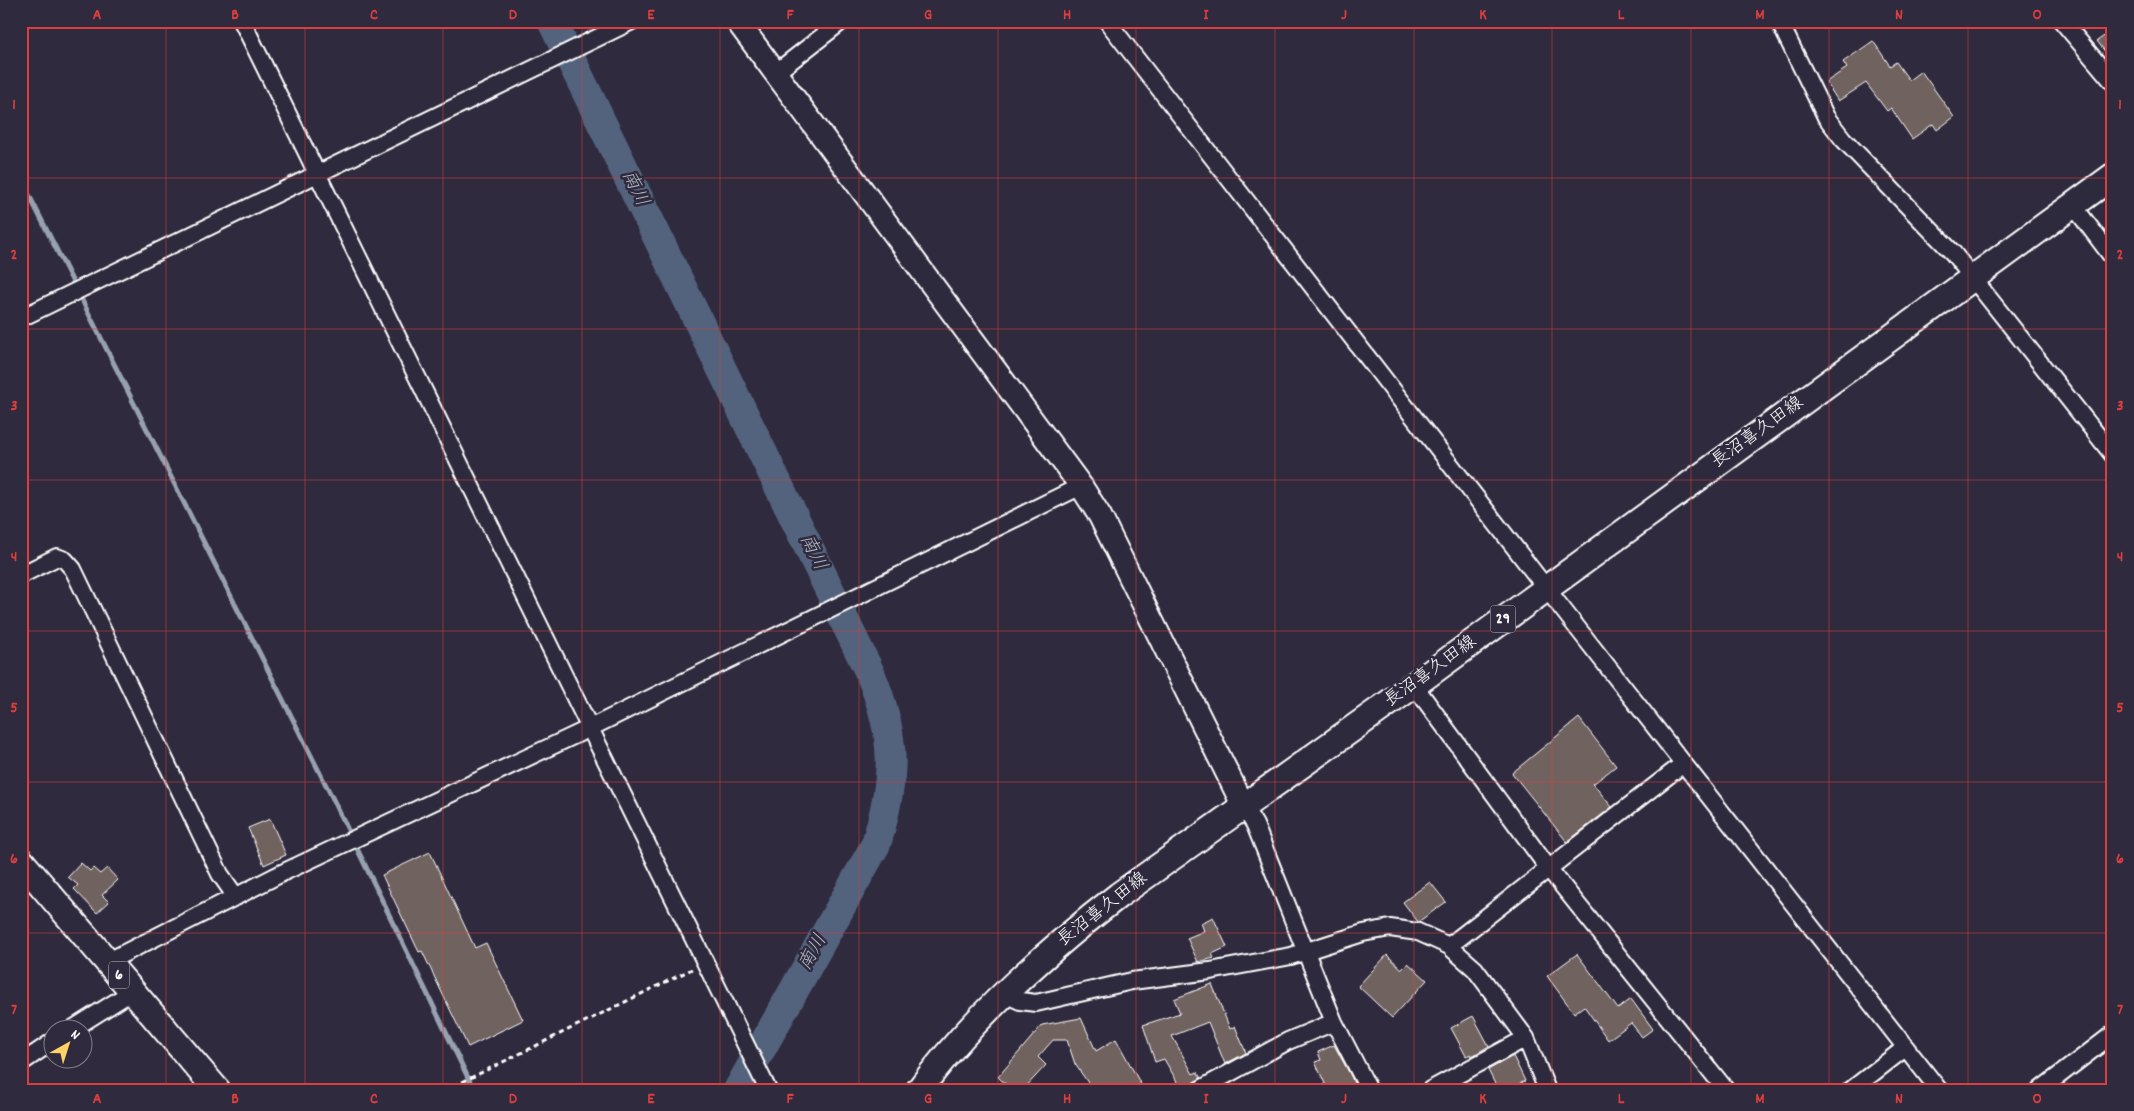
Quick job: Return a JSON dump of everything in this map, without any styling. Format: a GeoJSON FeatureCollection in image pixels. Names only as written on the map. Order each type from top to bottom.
{"type":"FeatureCollection","features":[{"type":"Feature","properties":{"kind":"main road","name":"長沼喜久田線"},"geometry":{"type":"LineString","coordinates":[[919,1090],[937,1065],[1005,994],[1075,929],[1414,685],[2113,176]]}},
{"type":"Feature","properties":{"kind":"main road","name":"6"},"geometry":{"type":"LineString","coordinates":[[21,861],[216,1090]]}},
{"type":"Feature","properties":{"kind":"street"},"geometry":{"type":"LineString","coordinates":[[242,21],[765,1083]]}},
{"type":"Feature","properties":{"kind":"street"},"geometry":{"type":"LineString","coordinates":[[21,318],[632,21]]}},
{"type":"Feature","properties":{"kind":"street"},"geometry":{"type":"LineString","coordinates":[[737,21],[774,74],[1081,486],[1113,538],[1254,824],[1334,1022],[1369,1090]]}},
{"type":"Feature","properties":{"kind":"street"},"geometry":{"type":"LineString","coordinates":[[774,74],[842,21]]}},
{"type":"Feature","properties":{"kind":"street"},"geometry":{"type":"LineString","coordinates":[[1107,21],[1546,588],[1939,1090]]}},
{"type":"Feature","properties":{"kind":"street"},"geometry":{"type":"LineString","coordinates":[[1779,21],[1826,117],[1842,140],[1953,253],[2113,456]]}},
{"type":"Feature","properties":{"kind":"street"},"geometry":{"type":"LineString","coordinates":[[2062,21],[2113,82]]}},
{"type":"Feature","properties":{"kind":"street"},"geometry":{"type":"LineString","coordinates":[[2073,205],[2113,258]]}},
{"type":"Feature","properties":{"kind":"street"},"geometry":{"type":"LineString","coordinates":[[107,962],[282,873],[590,728],[1081,486]]}},
{"type":"Feature","properties":{"kind":"street"},"geometry":{"type":"LineString","coordinates":[[21,575],[57,557],[65,560],[73,569],[220,874],[236,897]]}},
{"type":"Feature","properties":{"kind":"street"},"geometry":{"type":"LineString","coordinates":[[1414,685],[1549,869],[1726,1090]]}},
{"type":"Feature","properties":{"kind":"street"},"geometry":{"type":"LineString","coordinates":[[1449,946],[1683,764]]}},
{"type":"Feature","properties":{"kind":"street"},"geometry":{"type":"LineString","coordinates":[[1005,994],[1020,1001],[1036,1003],[1132,981],[1210,971],[1307,952],[1363,933],[1390,928],[1418,932],[1449,946],[1475,969],[1526,1038],[1547,1090]]}},
{"type":"Feature","properties":{"kind":"street"},"geometry":{"type":"LineString","coordinates":[[90,1018],[133,991]]}},
{"type":"Feature","properties":{"kind":"street"},"geometry":{"type":"LineString","coordinates":[[1199,1090],[1288,1041],[1334,1022]]}},
{"type":"Feature","properties":{"kind":"street"},"geometry":{"type":"LineString","coordinates":[[2040,1090],[2113,1034]]}},
{"type":"Feature","properties":{"kind":"street"},"geometry":{"type":"LineString","coordinates":[[1430,1090],[1526,1038]]}},
{"type":"Feature","properties":{"kind":"street"},"geometry":{"type":"LineString","coordinates":[[21,1062],[42,1048]]}},
{"type":"Feature","properties":{"kind":"street"},"geometry":{"type":"LineString","coordinates":[[1851,1090],[1905,1048]]}},
{"type":"Feature","properties":{"kind":"path"},"geometry":{"type":"LineString","coordinates":[[446,1090],[693,969],[708,966]]}},
{"type":"Feature","properties":{"kind":"building"},"geometry":{"type":"Polygon","coordinates":[[[2113,30],[2113,62],[2097,41],[2113,30]]]}},
{"type":"Feature","properties":{"kind":"building"},"geometry":{"type":"Polygon","coordinates":[[[1873,41],[1890,66],[1896,62],[1909,80],[1921,71],[1954,117],[1937,130],[1933,124],[1912,139],[1891,108],[1887,111],[1866,83],[1838,101],[1826,82],[1847,68],[1843,62],[1873,41]]]}},
{"type":"Feature","properties":{"kind":"building"},"geometry":{"type":"Polygon","coordinates":[[[1579,718],[1616,766],[1593,784],[1612,807],[1567,842],[1512,773],[1579,718]]]}},
{"type":"Feature","properties":{"kind":"building"},"geometry":{"type":"Polygon","coordinates":[[[270,819],[286,855],[264,865],[248,828],[270,819]]]}},
{"type":"Feature","properties":{"kind":"building"},"geometry":{"type":"Polygon","coordinates":[[[430,852],[475,948],[486,943],[523,1020],[468,1047],[422,951],[419,952],[382,875],[430,852]]]}},
{"type":"Feature","properties":{"kind":"building"},"geometry":{"type":"Polygon","coordinates":[[[81,863],[90,871],[93,868],[100,874],[107,868],[118,880],[102,895],[109,902],[97,913],[74,889],[78,885],[68,877],[81,863]]]}},
{"type":"Feature","properties":{"kind":"building"},"geometry":{"type":"Polygon","coordinates":[[[1430,882],[1446,902],[1418,922],[1403,902],[1430,882]]]}},
{"type":"Feature","properties":{"kind":"building"},"geometry":{"type":"Polygon","coordinates":[[[1213,917],[1227,947],[1212,954],[1214,958],[1198,962],[1187,938],[1204,931],[1201,923],[1213,917]]]}},
{"type":"Feature","properties":{"kind":"building"},"geometry":{"type":"Polygon","coordinates":[[[1577,954],[1618,1009],[1631,999],[1653,1029],[1642,1037],[1631,1023],[1608,1040],[1584,1006],[1574,1013],[1547,976],[1577,954]]]}},
{"type":"Feature","properties":{"kind":"building"},"geometry":{"type":"Polygon","coordinates":[[[1387,955],[1402,969],[1408,963],[1427,980],[1392,1018],[1358,986],[1387,955]]]}},
{"type":"Feature","properties":{"kind":"building"},"geometry":{"type":"Polygon","coordinates":[[[1212,984],[1230,1029],[1235,1026],[1246,1053],[1225,1064],[1208,1022],[1172,1036],[1193,1074],[1197,1072],[1201,1078],[1191,1084],[1189,1090],[1182,1090],[1164,1059],[1155,1062],[1143,1025],[1180,1013],[1174,999],[1212,984]]]}},
{"type":"Feature","properties":{"kind":"building"},"geometry":{"type":"Polygon","coordinates":[[[1473,1016],[1489,1046],[1472,1056],[1471,1054],[1466,1056],[1451,1028],[1473,1016]]]}},
{"type":"Feature","properties":{"kind":"building"},"geometry":{"type":"Polygon","coordinates":[[[1081,1018],[1096,1051],[1116,1039],[1144,1090],[1093,1090],[1075,1064],[1067,1040],[1053,1040],[1038,1057],[1046,1065],[1023,1090],[1012,1090],[998,1077],[1042,1025],[1081,1018]]]}},
{"type":"Feature","properties":{"kind":"building"},"geometry":{"type":"Polygon","coordinates":[[[1334,1045],[1357,1090],[1328,1090],[1315,1062],[1321,1060],[1318,1052],[1334,1045]]]}},
{"type":"Feature","properties":{"kind":"building"},"geometry":{"type":"Polygon","coordinates":[[[1513,1056],[1525,1081],[1507,1090],[1498,1090],[1488,1070],[1513,1056]]]}},
{"type":"Feature","properties":{"kind":"waterway","name":"南川"},"geometry":{"type":"LineString","coordinates":[[552,21],[870,673],[879,696],[889,738],[890,778],[883,820],[876,844],[738,1090]]}},
{"type":"Feature","properties":{"kind":"waterway"},"geometry":{"type":"LineString","coordinates":[[21,179],[334,801],[474,1090]]}}]}
